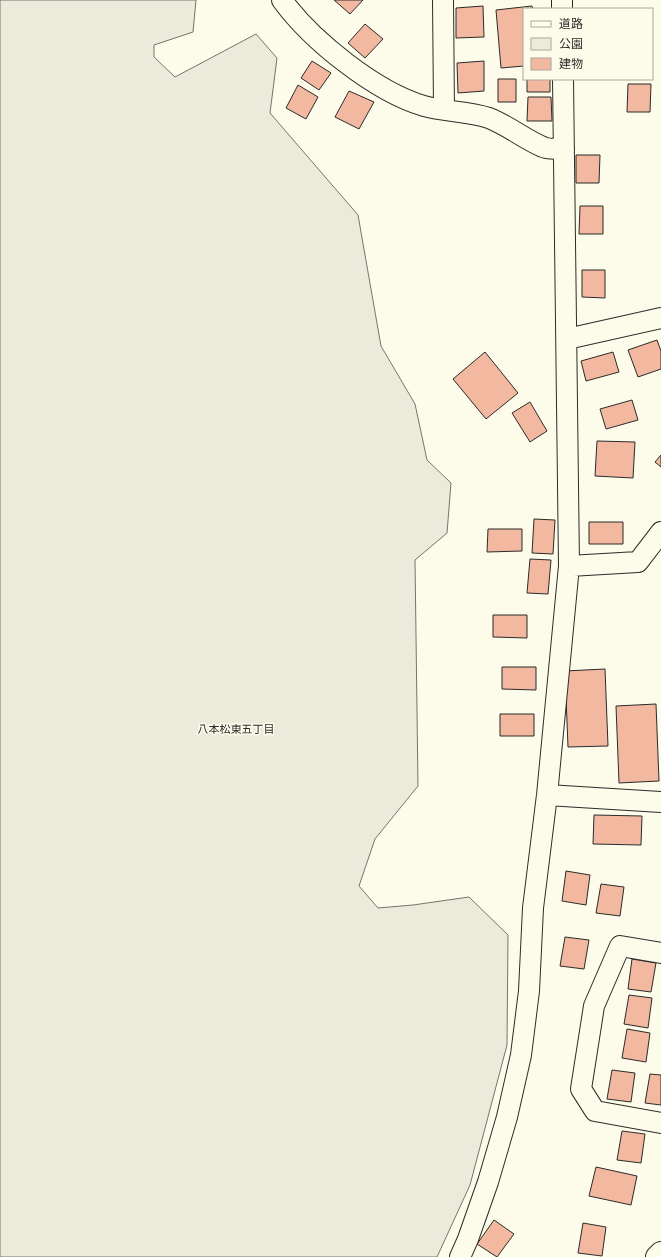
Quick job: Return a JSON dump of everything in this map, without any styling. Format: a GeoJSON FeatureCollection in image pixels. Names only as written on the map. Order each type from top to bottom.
{"type":"FeatureCollection","features":[{"type":"Feature","properties":{"kind":"street"},"geometry":{"type":"LineString","coordinates":[[282,0],[294,16],[336,54],[380,87],[404,99],[489,118],[518,132],[544,148],[564,149]]}},
{"type":"Feature","properties":{"kind":"street"},"geometry":{"type":"LineString","coordinates":[[443,0],[444,109]]}},
{"type":"Feature","properties":{"kind":"street"},"geometry":{"type":"LineString","coordinates":[[460,1257],[488,1182],[507,1117],[521,1055],[529,991],[533,908],[547,795],[569,566],[563,80]]}},
{"type":"Feature","properties":{"kind":"street"},"geometry":{"type":"LineString","coordinates":[[567,339],[661,318]]}},
{"type":"Feature","properties":{"kind":"street"},"geometry":{"type":"LineString","coordinates":[[569,566],[638,562],[661,532]]}},
{"type":"Feature","properties":{"kind":"street"},"geometry":{"type":"LineString","coordinates":[[547,795],[661,802]]}},
{"type":"Feature","properties":{"kind":"street"},"geometry":{"type":"LineString","coordinates":[[661,953],[620,946],[594,1006],[581,1088],[595,1111],[661,1123]]}},
{"type":"Feature","properties":{"kind":"street"},"geometry":{"type":"LineString","coordinates":[[657,1257],[661,1253]]}},
{"type":"Feature","properties":{"kind":"green space"},"geometry":{"type":"Polygon","coordinates":[[[0,0],[196,0],[193,32],[154,45],[154,57],[175,77],[256,34],[277,58],[270,113],[358,215],[381,346],[415,404],[427,460],[451,483],[447,533],[415,560],[418,786],[375,839],[359,886],[378,908],[413,905],[469,897],[508,935],[507,1045],[470,1185],[437,1257],[0,1257],[0,0]]]}},
{"type":"Feature","properties":{"kind":"building"},"geometry":{"type":"Polygon","coordinates":[[[334,0],[363,0],[350,14],[334,0]]]}},
{"type":"Feature","properties":{"kind":"building"},"geometry":{"type":"Polygon","coordinates":[[[483,6],[484,37],[456,38],[456,8],[483,6]]]}},
{"type":"Feature","properties":{"kind":"building"},"geometry":{"type":"Polygon","coordinates":[[[532,6],[533,8],[523,8],[523,66],[501,68],[496,10],[532,6]]]}},
{"type":"Feature","properties":{"kind":"building"},"geometry":{"type":"Polygon","coordinates":[[[365,24],[383,39],[365,58],[348,43],[365,24]]]}},
{"type":"Feature","properties":{"kind":"building"},"geometry":{"type":"Polygon","coordinates":[[[312,61],[331,73],[319,90],[301,78],[312,61]]]}},
{"type":"Feature","properties":{"kind":"building"},"geometry":{"type":"Polygon","coordinates":[[[484,61],[484,91],[458,93],[457,63],[484,61]]]}},
{"type":"Feature","properties":{"kind":"building"},"geometry":{"type":"Polygon","coordinates":[[[498,79],[516,79],[516,102],[498,102],[498,79]]]}},
{"type":"Feature","properties":{"kind":"building"},"geometry":{"type":"Polygon","coordinates":[[[527,80],[550,80],[550,92],[527,92],[527,80]]]}},
{"type":"Feature","properties":{"kind":"building"},"geometry":{"type":"Polygon","coordinates":[[[628,84],[651,84],[650,112],[627,112],[628,84]]]}},
{"type":"Feature","properties":{"kind":"building"},"geometry":{"type":"Polygon","coordinates":[[[298,85],[318,97],[306,119],[286,108],[298,85]]]}},
{"type":"Feature","properties":{"kind":"building"},"geometry":{"type":"Polygon","coordinates":[[[349,91],[374,102],[359,129],[335,117],[349,91]]]}},
{"type":"Feature","properties":{"kind":"building"},"geometry":{"type":"Polygon","coordinates":[[[528,97],[551,97],[552,121],[527,121],[528,97]]]}},
{"type":"Feature","properties":{"kind":"building"},"geometry":{"type":"Polygon","coordinates":[[[576,155],[600,155],[599,183],[576,183],[576,155]]]}},
{"type":"Feature","properties":{"kind":"building"},"geometry":{"type":"Polygon","coordinates":[[[580,206],[603,206],[603,234],[579,234],[580,206]]]}},
{"type":"Feature","properties":{"kind":"building"},"geometry":{"type":"Polygon","coordinates":[[[582,270],[605,270],[605,298],[582,297],[582,270]]]}},
{"type":"Feature","properties":{"kind":"building"},"geometry":{"type":"Polygon","coordinates":[[[657,340],[661,351],[661,369],[638,377],[628,350],[657,340]]]}},
{"type":"Feature","properties":{"kind":"building"},"geometry":{"type":"Polygon","coordinates":[[[485,352],[518,393],[486,419],[453,379],[485,352]]]}},
{"type":"Feature","properties":{"kind":"building"},"geometry":{"type":"Polygon","coordinates":[[[613,352],[619,372],[586,381],[581,361],[613,352]]]}},
{"type":"Feature","properties":{"kind":"building"},"geometry":{"type":"Polygon","coordinates":[[[632,400],[638,420],[606,429],[600,409],[632,400]]]}},
{"type":"Feature","properties":{"kind":"building"},"geometry":{"type":"Polygon","coordinates":[[[530,402],[547,431],[530,442],[512,413],[530,402]]]}},
{"type":"Feature","properties":{"kind":"building"},"geometry":{"type":"Polygon","coordinates":[[[597,441],[635,442],[633,478],[595,476],[597,441]]]}},
{"type":"Feature","properties":{"kind":"building"},"geometry":{"type":"Polygon","coordinates":[[[661,455],[661,467],[655,462],[661,455]]]}},
{"type":"Feature","properties":{"kind":"building"},"geometry":{"type":"Polygon","coordinates":[[[534,519],[555,520],[553,554],[532,553],[534,519]]]}},
{"type":"Feature","properties":{"kind":"building"},"geometry":{"type":"Polygon","coordinates":[[[589,522],[623,522],[623,544],[589,544],[589,522]]]}},
{"type":"Feature","properties":{"kind":"building"},"geometry":{"type":"Polygon","coordinates":[[[488,529],[522,529],[522,551],[487,552],[488,529]]]}},
{"type":"Feature","properties":{"kind":"building"},"geometry":{"type":"Polygon","coordinates":[[[530,559],[551,560],[548,594],[527,593],[530,559]]]}},
{"type":"Feature","properties":{"kind":"building"},"geometry":{"type":"Polygon","coordinates":[[[493,615],[527,615],[527,638],[493,637],[493,615]]]}},
{"type":"Feature","properties":{"kind":"building"},"geometry":{"type":"Polygon","coordinates":[[[502,667],[536,667],[536,690],[502,689],[502,667]]]}},
{"type":"Feature","properties":{"kind":"building"},"geometry":{"type":"Polygon","coordinates":[[[605,669],[608,746],[568,747],[565,671],[605,669]]]}},
{"type":"Feature","properties":{"kind":"building"},"geometry":{"type":"Polygon","coordinates":[[[656,704],[659,781],[619,783],[616,706],[656,704]]]}},
{"type":"Feature","properties":{"kind":"building"},"geometry":{"type":"Polygon","coordinates":[[[500,714],[534,714],[534,736],[500,736],[500,714]]]}},
{"type":"Feature","properties":{"kind":"building"},"geometry":{"type":"Polygon","coordinates":[[[594,815],[642,816],[641,845],[593,844],[594,815]]]}},
{"type":"Feature","properties":{"kind":"building"},"geometry":{"type":"Polygon","coordinates":[[[566,871],[590,875],[586,905],[562,901],[566,871]]]}},
{"type":"Feature","properties":{"kind":"building"},"geometry":{"type":"Polygon","coordinates":[[[601,884],[624,887],[620,916],[596,913],[601,884]]]}},
{"type":"Feature","properties":{"kind":"building"},"geometry":{"type":"Polygon","coordinates":[[[565,937],[589,940],[584,969],[560,966],[565,937]]]}},
{"type":"Feature","properties":{"kind":"building"},"geometry":{"type":"Polygon","coordinates":[[[632,959],[656,963],[651,992],[628,989],[632,959]]]}},
{"type":"Feature","properties":{"kind":"building"},"geometry":{"type":"Polygon","coordinates":[[[629,995],[652,998],[648,1028],[624,1024],[629,995]]]}},
{"type":"Feature","properties":{"kind":"building"},"geometry":{"type":"Polygon","coordinates":[[[627,1029],[650,1033],[646,1062],[622,1058],[627,1029]]]}},
{"type":"Feature","properties":{"kind":"building"},"geometry":{"type":"Polygon","coordinates":[[[612,1070],[635,1073],[631,1102],[607,1099],[612,1070]]]}},
{"type":"Feature","properties":{"kind":"building"},"geometry":{"type":"Polygon","coordinates":[[[650,1074],[661,1075],[661,1105],[645,1103],[650,1074]]]}},
{"type":"Feature","properties":{"kind":"building"},"geometry":{"type":"Polygon","coordinates":[[[622,1131],[645,1134],[641,1163],[617,1160],[622,1131]]]}},
{"type":"Feature","properties":{"kind":"building"},"geometry":{"type":"Polygon","coordinates":[[[596,1167],[637,1176],[631,1205],[589,1196],[596,1167]]]}},
{"type":"Feature","properties":{"kind":"building"},"geometry":{"type":"Polygon","coordinates":[[[494,1220],[514,1234],[497,1257],[477,1244],[494,1220]]]}},
{"type":"Feature","properties":{"kind":"building"},"geometry":{"type":"Polygon","coordinates":[[[583,1223],[606,1227],[602,1256],[578,1253],[583,1223]]]}},
{"type":"Feature","properties":{"kind":"district","name":"八本松東五丁目"},"geometry":{"type":"Point","coordinates":[236,729]}}]}
